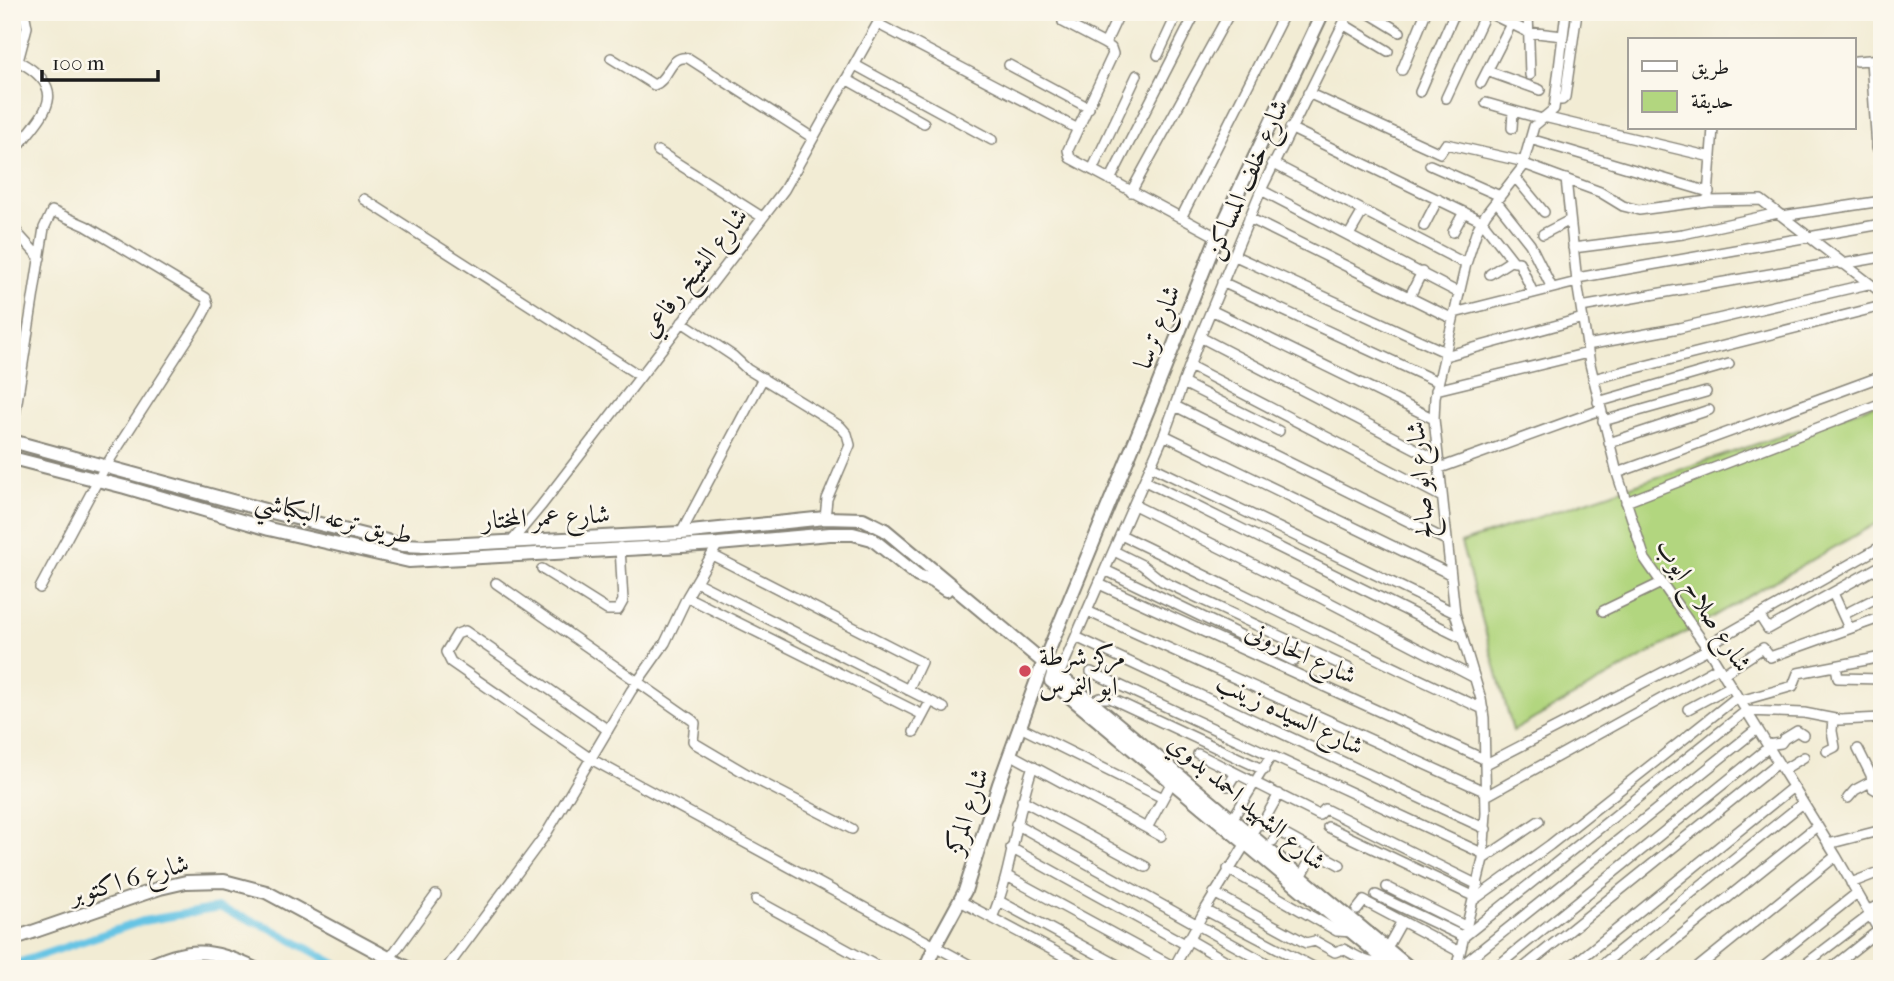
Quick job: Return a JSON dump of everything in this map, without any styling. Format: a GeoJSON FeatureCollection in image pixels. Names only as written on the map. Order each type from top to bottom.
{"type":"FeatureCollection","features":[{"type":"Feature","properties":{"kind":"street"},"geometry":{"type":"LineString","coordinates":[[12,155],[45,111],[50,93],[39,77],[15,60],[27,27],[24,12]]}},
{"type":"Feature","properties":{"kind":"street","name":"شارع الشيخ رفاعي"},"geometry":{"type":"LineString","coordinates":[[512,541],[784,190],[884,12]]}},
{"type":"Feature","properties":{"kind":"street"},"geometry":{"type":"LineString","coordinates":[[1065,12],[1062,20],[1065,24],[1105,44],[1113,54],[1068,154],[1070,158],[1217,237]]}},
{"type":"Feature","properties":{"kind":"street"},"geometry":{"type":"LineString","coordinates":[[1105,44],[1119,14],[1109,12]]}},
{"type":"Feature","properties":{"kind":"street"},"geometry":{"type":"LineString","coordinates":[[1158,55],[1178,12]]}},
{"type":"Feature","properties":{"kind":"street"},"geometry":{"type":"LineString","coordinates":[[1110,180],[1196,12]]}},
{"type":"Feature","properties":{"kind":"street"},"geometry":{"type":"LineString","coordinates":[[1131,192],[1230,12]]}},
{"type":"Feature","properties":{"kind":"street"},"geometry":{"type":"LineString","coordinates":[[1181,218],[1286,12]]}},
{"type":"Feature","properties":{"kind":"street","name":"شارع ترسا"},"geometry":{"type":"LineString","coordinates":[[1052,670],[1154,395],[1217,237],[1323,12]]}},
{"type":"Feature","properties":{"kind":"street","name":"شارع خلف المساكن"},"geometry":{"type":"LineString","coordinates":[[1052,670],[1076,637],[1145,481],[1200,337],[1272,163],[1349,12]]}},
{"type":"Feature","properties":{"kind":"street"},"geometry":{"type":"LineString","coordinates":[[1367,12],[1401,32]]}},
{"type":"Feature","properties":{"kind":"street"},"geometry":{"type":"LineString","coordinates":[[1402,70],[1426,12]]}},
{"type":"Feature","properties":{"kind":"street"},"geometry":{"type":"LineString","coordinates":[[1420,92],[1455,12]]}},
{"type":"Feature","properties":{"kind":"street"},"geometry":{"type":"LineString","coordinates":[[1446,98],[1486,12],[1528,32],[1563,36]]}},
{"type":"Feature","properties":{"kind":"street"},"geometry":{"type":"LineString","coordinates":[[1528,12],[1530,75]]}},
{"type":"Feature","properties":{"kind":"street","name":"شارع ابو صالح"},"geometry":{"type":"LineString","coordinates":[[1457,969],[1483,857],[1486,829],[1486,762],[1483,709],[1455,612],[1450,574],[1434,419],[1437,386],[1466,264],[1482,221],[1524,163],[1534,126],[1553,111],[1566,12]]}},
{"type":"Feature","properties":{"kind":"street"},"geometry":{"type":"LineString","coordinates":[[1556,100],[1565,97],[1577,12]]}},
{"type":"Feature","properties":{"kind":"street"},"geometry":{"type":"LineString","coordinates":[[878,24],[1079,129]]}},
{"type":"Feature","properties":{"kind":"street"},"geometry":{"type":"LineString","coordinates":[[1343,24],[1388,51]]}},
{"type":"Feature","properties":{"kind":"street"},"geometry":{"type":"LineString","coordinates":[[1481,83],[1511,24]]}},
{"type":"Feature","properties":{"kind":"street"},"geometry":{"type":"LineString","coordinates":[[611,58],[654,85],[662,81],[675,60],[688,58],[813,138]]}},
{"type":"Feature","properties":{"kind":"street"},"geometry":{"type":"LineString","coordinates":[[1856,61],[1882,59]]}},
{"type":"Feature","properties":{"kind":"street"},"geometry":{"type":"LineString","coordinates":[[1871,60],[1877,148]]}},
{"type":"Feature","properties":{"kind":"street"},"geometry":{"type":"LineString","coordinates":[[855,65],[992,141]]}},
{"type":"Feature","properties":{"kind":"street"},"geometry":{"type":"LineString","coordinates":[[1009,65],[1089,108]]}},
{"type":"Feature","properties":{"kind":"street"},"geometry":{"type":"LineString","coordinates":[[1487,71],[1540,90]]}},
{"type":"Feature","properties":{"kind":"street"},"geometry":{"type":"LineString","coordinates":[[1092,170],[1138,75]]}},
{"type":"Feature","properties":{"kind":"street"},"geometry":{"type":"LineString","coordinates":[[846,79],[924,123]]}},
{"type":"Feature","properties":{"kind":"street"},"geometry":{"type":"LineString","coordinates":[[1308,93],[1440,153],[1446,144],[1524,163],[1600,192],[1631,209],[1639,210],[1708,197],[1756,199],[1766,203],[1841,263],[1876,287]]}},
{"type":"Feature","properties":{"kind":"street"},"geometry":{"type":"LineString","coordinates":[[1506,97],[1512,128]]}},
{"type":"Feature","properties":{"kind":"street"},"geometry":{"type":"LineString","coordinates":[[1486,103],[1711,157]]}},
{"type":"Feature","properties":{"kind":"street"},"geometry":{"type":"LineString","coordinates":[[1290,128],[1482,221],[1512,260],[1519,262],[1533,293]]}},
{"type":"Feature","properties":{"kind":"street"},"geometry":{"type":"LineString","coordinates":[[1708,197],[1713,130]]}},
{"type":"Feature","properties":{"kind":"street"},"geometry":{"type":"LineString","coordinates":[[1530,139],[1708,197]]}},
{"type":"Feature","properties":{"kind":"street"},"geometry":{"type":"LineString","coordinates":[[658,151],[762,217]]}},
{"type":"Feature","properties":{"kind":"street"},"geometry":{"type":"LineString","coordinates":[[1272,163],[1466,264]]}},
{"type":"Feature","properties":{"kind":"street"},"geometry":{"type":"LineString","coordinates":[[1430,164],[1498,198],[1530,243],[1552,288]]}},
{"type":"Feature","properties":{"kind":"street"},"geometry":{"type":"LineString","coordinates":[[1515,177],[1544,212]]}},
{"type":"Feature","properties":{"kind":"street","name":"شارع صلاح ايوب"},"geometry":{"type":"LineString","coordinates":[[1566,179],[1577,280],[1593,379],[1617,473],[1645,559],[1707,648],[1880,929]]}},
{"type":"Feature","properties":{"kind":"street"},"geometry":{"type":"LineString","coordinates":[[1261,190],[1459,293]]}},
{"type":"Feature","properties":{"kind":"street"},"geometry":{"type":"LineString","coordinates":[[364,199],[640,376]]}},
{"type":"Feature","properties":{"kind":"street"},"geometry":{"type":"LineString","coordinates":[[1424,226],[1438,199]]}},
{"type":"Feature","properties":{"kind":"street"},"geometry":{"type":"LineString","coordinates":[[1573,248],[1683,234],[1780,214],[1882,201]]}},
{"type":"Feature","properties":{"kind":"street"},"geometry":{"type":"LineString","coordinates":[[12,435],[40,258],[48,217],[52,211],[86,226],[209,301],[200,320],[102,473],[40,589]]}},
{"type":"Feature","properties":{"kind":"street"},"geometry":{"type":"LineString","coordinates":[[1349,235],[1363,211]]}},
{"type":"Feature","properties":{"kind":"street"},"geometry":{"type":"LineString","coordinates":[[1454,232],[1464,212]]}},
{"type":"Feature","properties":{"kind":"street"},"geometry":{"type":"LineString","coordinates":[[1249,218],[1409,298],[1453,316],[1577,280],[1882,224]]}},
{"type":"Feature","properties":{"kind":"street"},"geometry":{"type":"LineString","coordinates":[[1543,234],[1570,220]]}},
{"type":"Feature","properties":{"kind":"street"},"geometry":{"type":"LineString","coordinates":[[12,225],[40,258]]}},
{"type":"Feature","properties":{"kind":"street"},"geometry":{"type":"LineString","coordinates":[[1233,255],[1445,354],[1583,318]]}},
{"type":"Feature","properties":{"kind":"street"},"geometry":{"type":"LineString","coordinates":[[1581,307],[1882,257]]}},
{"type":"Feature","properties":{"kind":"street"},"geometry":{"type":"LineString","coordinates":[[1490,274],[1512,260]]}},
{"type":"Feature","properties":{"kind":"street"},"geometry":{"type":"LineString","coordinates":[[1409,298],[1422,272]]}},
{"type":"Feature","properties":{"kind":"street"},"geometry":{"type":"LineString","coordinates":[[1223,282],[1437,386],[1679,328],[1876,287]]}},
{"type":"Feature","properties":{"kind":"street"},"geometry":{"type":"LineString","coordinates":[[1593,379],[1882,306]]}},
{"type":"Feature","properties":{"kind":"street"},"geometry":{"type":"LineString","coordinates":[[1211,310],[1434,419]]}},
{"type":"Feature","properties":{"kind":"street"},"geometry":{"type":"LineString","coordinates":[[682,322],[844,429],[850,445],[827,499],[825,518]]}},
{"type":"Feature","properties":{"kind":"street"},"geometry":{"type":"LineString","coordinates":[[1200,337],[1439,465],[1599,406],[1729,364]]}},
{"type":"Feature","properties":{"kind":"street"},"geometry":{"type":"LineString","coordinates":[[1190,366],[1442,497]]}},
{"type":"Feature","properties":{"kind":"street"},"geometry":{"type":"LineString","coordinates":[[1617,473],[1882,376]]}},
{"type":"Feature","properties":{"kind":"street"},"geometry":{"type":"LineString","coordinates":[[681,533],[763,378]]}},
{"type":"Feature","properties":{"kind":"street"},"geometry":{"type":"LineString","coordinates":[[1183,383],[1279,431]]}},
{"type":"Feature","properties":{"kind":"street"},"geometry":{"type":"LineString","coordinates":[[1603,421],[1706,392]]}},
{"type":"Feature","properties":{"kind":"street"},"geometry":{"type":"LineString","coordinates":[[1626,502],[1882,403]]}},
{"type":"Feature","properties":{"kind":"street"},"geometry":{"type":"LineString","coordinates":[[1175,406],[1446,540]]}},
{"type":"Feature","properties":{"kind":"street"},"geometry":{"type":"LineString","coordinates":[[1609,443],[1709,410]]}},
{"type":"Feature","properties":{"kind":"street"},"geometry":{"type":"LineString","coordinates":[[1164,435],[1450,574]]}},
{"type":"Feature","properties":{"kind":"street","name":"شارع عمر المختار"},"geometry":{"type":"LineString","coordinates":[[12,441],[44,458],[271,520],[403,545],[464,551],[512,541],[654,540],[681,533],[721,541],[825,518],[854,517],[877,524],[1052,670]]}},
{"type":"Feature","properties":{"kind":"street"},"geometry":{"type":"LineString","coordinates":[[12,458],[44,458]]}},
{"type":"Feature","properties":{"kind":"street"},"geometry":{"type":"LineString","coordinates":[[1151,466],[1455,612]]}},
{"type":"Feature","properties":{"kind":"street"},"geometry":{"type":"LineString","coordinates":[[1145,481],[1462,638]]}},
{"type":"Feature","properties":{"kind":"street"},"geometry":{"type":"LineString","coordinates":[[1134,505],[1475,678]]}},
{"type":"Feature","properties":{"kind":"street"},"geometry":{"type":"LineString","coordinates":[[654,540],[721,541],[830,534],[863,535],[876,542],[920,578],[933,581],[952,594],[969,600]]}},
{"type":"Feature","properties":{"kind":"street"},"geometry":{"type":"LineString","coordinates":[[1121,535],[1376,660],[1483,709]]}},
{"type":"Feature","properties":{"kind":"street"},"geometry":{"type":"LineString","coordinates":[[464,551],[620,541],[623,601],[618,610],[613,611],[579,594],[542,569]]}},
{"type":"Feature","properties":{"kind":"street"},"geometry":{"type":"LineString","coordinates":[[446,969],[546,834],[637,683],[665,643],[687,597],[721,541]]}},
{"type":"Feature","properties":{"kind":"street"},"geometry":{"type":"LineString","coordinates":[[721,541],[921,662],[908,691]]}},
{"type":"Feature","properties":{"kind":"street"},"geometry":{"type":"LineString","coordinates":[[1486,762],[1707,648],[1759,615],[1882,546]]}},
{"type":"Feature","properties":{"kind":"street"},"geometry":{"type":"LineString","coordinates":[[1114,551],[1142,565],[1162,581],[1350,669]]}},
{"type":"Feature","properties":{"kind":"street"},"geometry":{"type":"LineString","coordinates":[[1759,615],[1768,629],[1882,565]]}},
{"type":"Feature","properties":{"kind":"street"},"geometry":{"type":"LineString","coordinates":[[1105,570],[1294,661]]}},
{"type":"Feature","properties":{"kind":"street"},"geometry":{"type":"LineString","coordinates":[[696,582],[944,708]]}},
{"type":"Feature","properties":{"kind":"street"},"geometry":{"type":"LineString","coordinates":[[496,583],[692,720],[695,723],[693,741],[696,744],[757,780],[852,829]]}},
{"type":"Feature","properties":{"kind":"street"},"geometry":{"type":"LineString","coordinates":[[1603,611],[1661,583]]}},
{"type":"Feature","properties":{"kind":"street","name":"شارع الحارونى"},"geometry":{"type":"LineString","coordinates":[[1099,584],[1486,762]]}},
{"type":"Feature","properties":{"kind":"street"},"geometry":{"type":"LineString","coordinates":[[1833,593],[1849,628]]}},
{"type":"Feature","properties":{"kind":"street"},"geometry":{"type":"LineString","coordinates":[[1843,615],[1882,595]]}},
{"type":"Feature","properties":{"kind":"street"},"geometry":{"type":"LineString","coordinates":[[687,597],[923,715]]}},
{"type":"Feature","properties":{"kind":"street"},"geometry":{"type":"LineString","coordinates":[[1854,609],[1860,624]]}},
{"type":"Feature","properties":{"kind":"street"},"geometry":{"type":"LineString","coordinates":[[1087,611],[1486,794],[1763,648],[1770,657],[1882,617]]}},
{"type":"Feature","properties":{"kind":"street"},"geometry":{"type":"LineString","coordinates":[[608,730],[466,631],[457,634],[446,652],[451,662],[591,759],[976,969]]}},
{"type":"Feature","properties":{"kind":"street","name":"شارع السيده زينب"},"geometry":{"type":"LineString","coordinates":[[1076,637],[1486,829]]}},
{"type":"Feature","properties":{"kind":"street"},"geometry":{"type":"LineString","coordinates":[[1328,827],[1475,898],[1739,699],[1795,685],[1798,673],[1882,657]]}},
{"type":"Feature","properties":{"kind":"street"},"geometry":{"type":"LineString","coordinates":[[1836,666],[1838,678],[1882,679]]}},
{"type":"Feature","properties":{"kind":"street","name":"شارع الشهيد احمد بدوي"},"geometry":{"type":"LineString","coordinates":[[1052,670],[1092,702],[1174,778]]}},
{"type":"Feature","properties":{"kind":"street","name":"شارع الشهيد احمد بدوي"},"geometry":{"type":"LineString","coordinates":[[1052,670],[1051,681],[1230,823],[1350,932],[1396,969]]}},
{"type":"Feature","properties":{"kind":"street","name":"شارع المركز"},"geometry":{"type":"LineString","coordinates":[[925,969],[970,880],[980,838],[1020,727],[1052,670]]}},
{"type":"Feature","properties":{"kind":"street"},"geometry":{"type":"LineString","coordinates":[[1091,672],[1483,857],[1539,821]]}},
{"type":"Feature","properties":{"kind":"street"},"geometry":{"type":"LineString","coordinates":[[1688,709],[1731,686]]}},
{"type":"Feature","properties":{"kind":"street"},"geometry":{"type":"LineString","coordinates":[[1092,702],[1103,697],[1110,698],[1264,769]]}},
{"type":"Feature","properties":{"kind":"street"},"geometry":{"type":"LineString","coordinates":[[914,732],[930,702]]}},
{"type":"Feature","properties":{"kind":"street"},"geometry":{"type":"LineString","coordinates":[[1465,933],[1746,711],[1804,713],[1833,719],[1882,718]]}},
{"type":"Feature","properties":{"kind":"street"},"geometry":{"type":"LineString","coordinates":[[1827,751],[1835,747],[1833,719]]}},
{"type":"Feature","properties":{"kind":"street"},"geometry":{"type":"LineString","coordinates":[[1020,727],[1163,798]]}},
{"type":"Feature","properties":{"kind":"street"},"geometry":{"type":"LineString","coordinates":[[1457,969],[1757,729]]}},
{"type":"Feature","properties":{"kind":"street"},"geometry":{"type":"LineString","coordinates":[[1494,969],[1768,746],[1781,743],[1784,738],[1797,731],[1803,735]]}},
{"type":"Feature","properties":{"kind":"street"},"geometry":{"type":"LineString","coordinates":[[1858,749],[1875,790],[1882,793]]}},
{"type":"Feature","properties":{"kind":"street"},"geometry":{"type":"LineString","coordinates":[[1010,754],[1161,836]]}},
{"type":"Feature","properties":{"kind":"street"},"geometry":{"type":"LineString","coordinates":[[1198,754],[1320,815],[1324,809],[1478,885]]}},
{"type":"Feature","properties":{"kind":"street"},"geometry":{"type":"LineString","coordinates":[[1230,823],[1271,756]]}},
{"type":"Feature","properties":{"kind":"street"},"geometry":{"type":"LineString","coordinates":[[1522,969],[1780,767],[1804,757]]}},
{"type":"Feature","properties":{"kind":"street"},"geometry":{"type":"LineString","coordinates":[[992,918],[1007,876],[1016,824],[1033,766]]}},
{"type":"Feature","properties":{"kind":"street"},"geometry":{"type":"LineString","coordinates":[[1228,786],[1236,773]]}},
{"type":"Feature","properties":{"kind":"street"},"geometry":{"type":"LineString","coordinates":[[1147,828],[1174,778]]}},
{"type":"Feature","properties":{"kind":"street"},"geometry":{"type":"LineString","coordinates":[[1848,797],[1854,790],[1872,781]]}},
{"type":"Feature","properties":{"kind":"street"},"geometry":{"type":"LineString","coordinates":[[1568,969],[1793,787]]}},
{"type":"Feature","properties":{"kind":"street"},"geometry":{"type":"LineString","coordinates":[[1007,876],[1175,968],[1186,942],[1228,869],[1247,838],[1272,810],[1279,794]]}},
{"type":"Feature","properties":{"kind":"street"},"geometry":{"type":"LineString","coordinates":[[1022,800],[1146,867]]}},
{"type":"Feature","properties":{"kind":"street"},"geometry":{"type":"LineString","coordinates":[[1597,969],[1803,803]]}},
{"type":"Feature","properties":{"kind":"street"},"geometry":{"type":"LineString","coordinates":[[1016,824],[1278,969]]}},
{"type":"Feature","properties":{"kind":"street"},"geometry":{"type":"LineString","coordinates":[[1262,824],[1340,865]]}},
{"type":"Feature","properties":{"kind":"street"},"geometry":{"type":"LineString","coordinates":[[1639,969],[1817,825]]}},
{"type":"Feature","properties":{"kind":"street"},"geometry":{"type":"LineString","coordinates":[[1273,841],[1279,831]]}},
{"type":"Feature","properties":{"kind":"street"},"geometry":{"type":"LineString","coordinates":[[1828,844],[1882,831]]}},
{"type":"Feature","properties":{"kind":"street","name":"شارع الشهيد احمد بدوي"},"geometry":{"type":"LineString","coordinates":[[1247,838],[1301,877],[1383,959],[1411,969]]}},
{"type":"Feature","properties":{"kind":"street"},"geometry":{"type":"LineString","coordinates":[[1011,848],[1240,969]]}},
{"type":"Feature","properties":{"kind":"street"},"geometry":{"type":"LineString","coordinates":[[1301,877],[1315,851]]}},
{"type":"Feature","properties":{"kind":"street"},"geometry":{"type":"LineString","coordinates":[[1696,969],[1836,856]]}},
{"type":"Feature","properties":{"kind":"street"},"geometry":{"type":"LineString","coordinates":[[1228,869],[1337,932],[1350,932]]}},
{"type":"Feature","properties":{"kind":"street"},"geometry":{"type":"LineString","coordinates":[[1852,883],[1882,871]]}},
{"type":"Feature","properties":{"kind":"street","name":"شارع 6 اكتوبر"},"geometry":{"type":"LineString","coordinates":[[12,939],[160,888],[203,880],[224,881],[266,892],[409,969]]}},
{"type":"Feature","properties":{"kind":"street"},"geometry":{"type":"LineString","coordinates":[[1387,887],[1465,933]]}},
{"type":"Feature","properties":{"kind":"street"},"geometry":{"type":"LineString","coordinates":[[1214,893],[1307,943],[1314,941],[1335,952],[1343,949],[1374,964],[1383,959],[1402,921]]}},
{"type":"Feature","properties":{"kind":"street"},"geometry":{"type":"LineString","coordinates":[[1760,969],[1857,894]]}},
{"type":"Feature","properties":{"kind":"street"},"geometry":{"type":"LineString","coordinates":[[390,958],[436,895]]}},
{"type":"Feature","properties":{"kind":"street"},"geometry":{"type":"LineString","coordinates":[[1376,895],[1465,933]]}},
{"type":"Feature","properties":{"kind":"street"},"geometry":{"type":"LineString","coordinates":[[1302,911],[1312,898]]}},
{"type":"Feature","properties":{"kind":"street"},"geometry":{"type":"LineString","coordinates":[[755,900],[882,969]]}},
{"type":"Feature","properties":{"kind":"street"},"geometry":{"type":"LineString","coordinates":[[960,901],[1088,969]]}},
{"type":"Feature","properties":{"kind":"street"},"geometry":{"type":"LineString","coordinates":[[999,901],[1125,969]]}},
{"type":"Feature","properties":{"kind":"street"},"geometry":{"type":"LineString","coordinates":[[1357,910],[1364,901],[1460,952]]}},
{"type":"Feature","properties":{"kind":"street"},"geometry":{"type":"LineString","coordinates":[[1799,969],[1868,912],[1882,905]]}},
{"type":"Feature","properties":{"kind":"street"},"geometry":{"type":"LineString","coordinates":[[1205,910],[1317,969]]}},
{"type":"Feature","properties":{"kind":"street"},"geometry":{"type":"LineString","coordinates":[[1830,969],[1880,929]]}},
{"type":"Feature","properties":{"kind":"street"},"geometry":{"type":"LineString","coordinates":[[1339,950],[1350,932]]}},
{"type":"Feature","properties":{"kind":"street"},"geometry":{"type":"LineString","coordinates":[[144,969],[182,954],[205,951],[229,956],[255,969]]}},
{"type":"Feature","properties":{"kind":"green space"},"geometry":{"type":"Polygon","coordinates":[[[1882,402],[1882,520],[1513,731],[1461,543],[1882,402]]]}},
{"type":"Feature","properties":{"kind":"waterway"},"geometry":{"type":"LineString","coordinates":[[12,965],[143,921],[219,908],[270,928],[345,969]]}},
{"type":"Feature","properties":{"kind":"place","name":"مركز شرطة ابو النمرس"},"geometry":{"type":"Point","coordinates":[1025,671]}}]}
